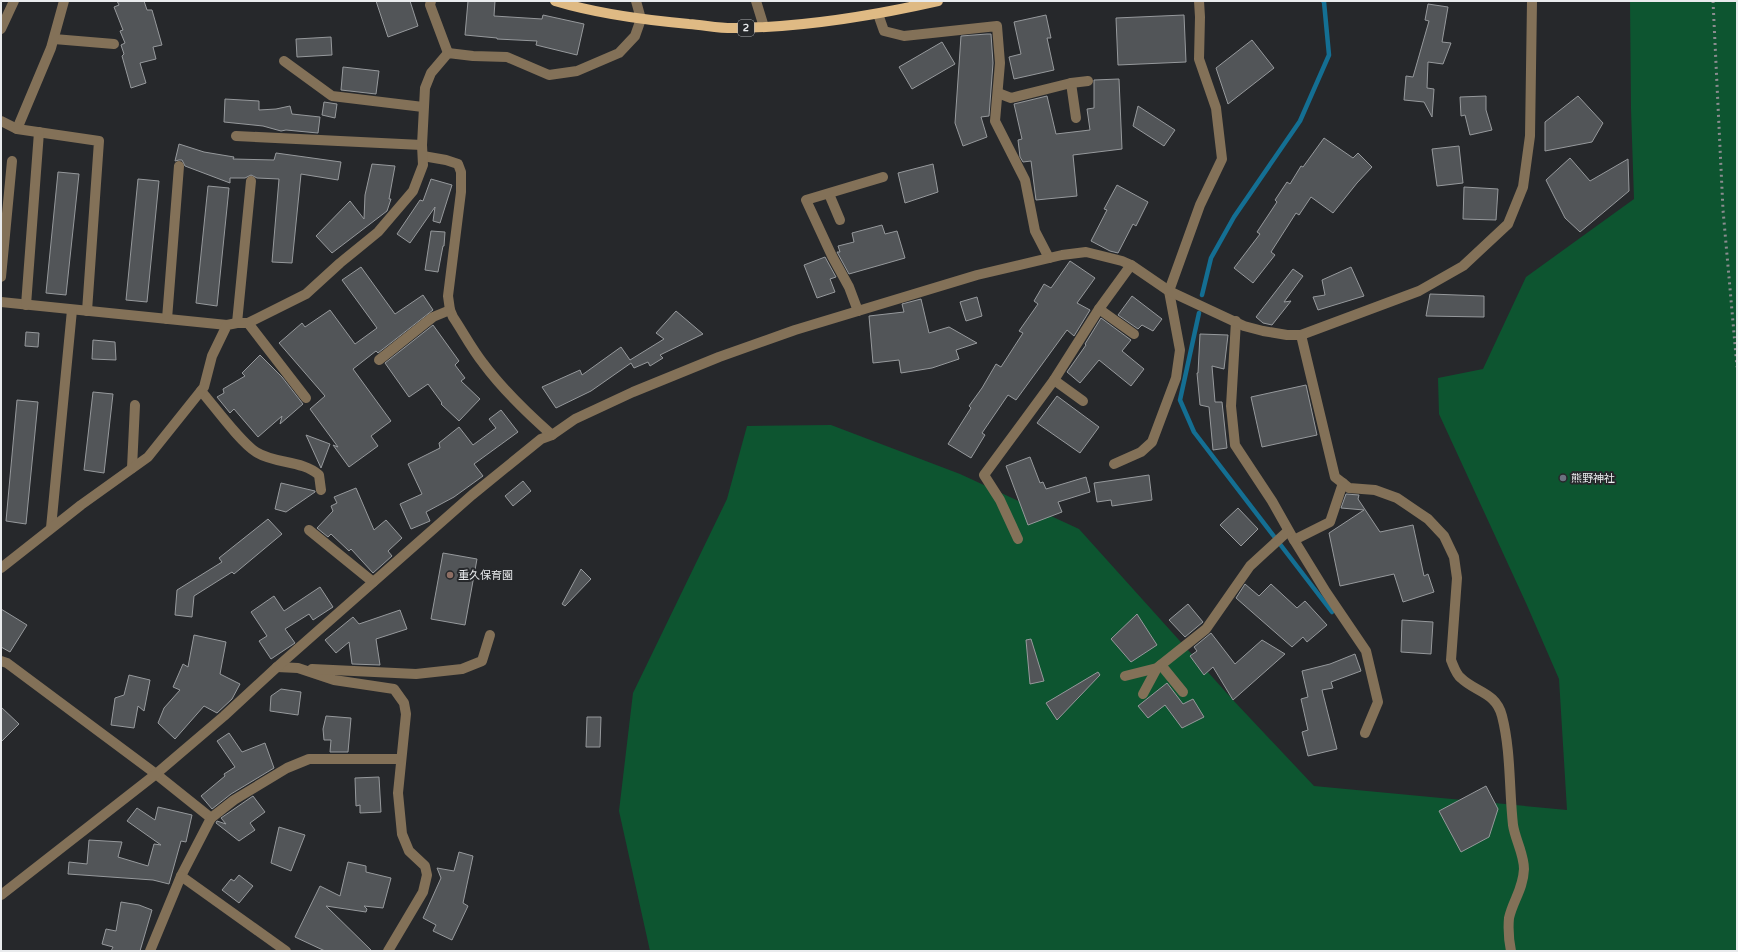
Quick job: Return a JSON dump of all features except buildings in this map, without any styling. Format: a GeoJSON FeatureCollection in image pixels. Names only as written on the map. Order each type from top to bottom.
{"type":"FeatureCollection","features":[{"type":"Feature","properties":{"kind":"main road","name":"2"},"geometry":{"type":"LineString","coordinates":[[555,1],[573,7],[641,19],[735,28],[824,22],[878,14],[938,1]]}},
{"type":"Feature","properties":{"kind":"street"},"geometry":{"type":"LineString","coordinates":[[1,30],[14,1]]}},
{"type":"Feature","properties":{"kind":"street"},"geometry":{"type":"LineString","coordinates":[[17,129],[54,39],[64,1]]}},
{"type":"Feature","properties":{"kind":"street"},"geometry":{"type":"LineString","coordinates":[[431,1],[430,5],[448,54]]}},
{"type":"Feature","properties":{"kind":"street"},"geometry":{"type":"LineString","coordinates":[[448,54],[507,57],[549,75],[577,71],[619,53],[635,36],[641,19],[636,1]]}},
{"type":"Feature","properties":{"kind":"street"},"geometry":{"type":"LineString","coordinates":[[756,1],[764,27]]}},
{"type":"Feature","properties":{"kind":"street"},"geometry":{"type":"LineString","coordinates":[[1114,464],[1141,452],[1152,442],[1176,378],[1180,350],[1169,291],[1200,205],[1222,159],[1216,108],[1199,59],[1199,1]]}},
{"type":"Feature","properties":{"kind":"street"},"geometry":{"type":"LineString","coordinates":[[1,895],[156,774],[224,716],[277,667],[478,490],[541,439],[552,435],[575,419],[632,392],[712,360],[796,330],[977,275],[1062,254],[1086,252],[1122,261],[1132,265],[1169,291],[1236,321],[1263,331],[1287,335],[1301,335],[1419,291],[1464,266],[1508,224],[1523,187],[1530,136],[1532,1]]}},
{"type":"Feature","properties":{"kind":"street"},"geometry":{"type":"LineString","coordinates":[[878,14],[884,31],[904,36],[997,26],[1000,63],[995,121],[1025,180],[1035,231],[1049,258]]}},
{"type":"Feature","properties":{"kind":"street"},"geometry":{"type":"LineString","coordinates":[[54,39],[114,44]]}},
{"type":"Feature","properties":{"kind":"street"},"geometry":{"type":"LineString","coordinates":[[1,302],[72,310],[232,324],[248,323],[306,294],[340,263],[378,232],[413,191],[423,165],[422,145],[425,88],[431,74],[448,54]]}},
{"type":"Feature","properties":{"kind":"street"},"geometry":{"type":"LineString","coordinates":[[284,61],[332,96],[423,107]]}},
{"type":"Feature","properties":{"kind":"street"},"geometry":{"type":"LineString","coordinates":[[998,93],[1011,98],[1071,83],[1088,81]]}},
{"type":"Feature","properties":{"kind":"street"},"geometry":{"type":"LineString","coordinates":[[1071,83],[1076,118]]}},
{"type":"Feature","properties":{"kind":"street"},"geometry":{"type":"LineString","coordinates":[[1,121],[17,129],[99,141],[87,311]]}},
{"type":"Feature","properties":{"kind":"street"},"geometry":{"type":"LineString","coordinates":[[26,305],[39,132]]}},
{"type":"Feature","properties":{"kind":"street"},"geometry":{"type":"LineString","coordinates":[[236,136],[422,145]]}},
{"type":"Feature","properties":{"kind":"street"},"geometry":{"type":"LineString","coordinates":[[423,156],[446,160],[458,164],[461,172],[461,192],[448,296],[450,310],[483,363],[511,396],[552,435]]}},
{"type":"Feature","properties":{"kind":"street"},"geometry":{"type":"LineString","coordinates":[[1,277],[12,161]]}},
{"type":"Feature","properties":{"kind":"street"},"geometry":{"type":"LineString","coordinates":[[167,319],[179,166]]}},
{"type":"Feature","properties":{"kind":"street"},"geometry":{"type":"LineString","coordinates":[[858,311],[849,287],[832,256],[806,200],[883,177]]}},
{"type":"Feature","properties":{"kind":"street"},"geometry":{"type":"LineString","coordinates":[[1,568],[51,528],[148,457],[204,387],[212,356],[232,324],[251,181]]}},
{"type":"Feature","properties":{"kind":"street"},"geometry":{"type":"LineString","coordinates":[[829,194],[840,220]]}},
{"type":"Feature","properties":{"kind":"street"},"geometry":{"type":"LineString","coordinates":[[1018,539],[1000,500],[984,475],[1054,380],[1099,308],[1132,265]]}},
{"type":"Feature","properties":{"kind":"street"},"geometry":{"type":"LineString","coordinates":[[1099,308],[1134,334]]}},
{"type":"Feature","properties":{"kind":"street"},"geometry":{"type":"LineString","coordinates":[[51,528],[72,310]]}},
{"type":"Feature","properties":{"kind":"street"},"geometry":{"type":"LineString","coordinates":[[378,360],[433,317],[450,310]]}},
{"type":"Feature","properties":{"kind":"street"},"geometry":{"type":"LineString","coordinates":[[1236,321],[1231,406],[1235,445],[1272,501],[1285,534],[1294,540],[1366,651],[1378,702],[1366,733]]}},
{"type":"Feature","properties":{"kind":"street"},"geometry":{"type":"LineString","coordinates":[[248,323],[306,398]]}},
{"type":"Feature","properties":{"kind":"street"},"geometry":{"type":"LineString","coordinates":[[1301,335],[1335,477],[1349,488],[1375,490],[1397,498],[1428,519],[1444,536],[1454,557],[1457,578],[1451,660],[1461,679],[1487,694],[1496,704],[1502,714],[1507,744],[1513,827],[1524,867],[1523,885],[1510,917],[1509,941],[1511,951]]}},
{"type":"Feature","properties":{"kind":"street"},"geometry":{"type":"LineString","coordinates":[[1054,380],[1083,401]]}},
{"type":"Feature","properties":{"kind":"street"},"geometry":{"type":"LineString","coordinates":[[201,391],[255,452],[267,457],[312,469],[319,475],[321,490]]}},
{"type":"Feature","properties":{"kind":"street"},"geometry":{"type":"LineString","coordinates":[[132,468],[136,405]]}},
{"type":"Feature","properties":{"kind":"street"},"geometry":{"type":"LineString","coordinates":[[1294,540],[1330,522],[1343,483]]}},
{"type":"Feature","properties":{"kind":"street"},"geometry":{"type":"LineString","coordinates":[[309,530],[373,582]]}},
{"type":"Feature","properties":{"kind":"street"},"geometry":{"type":"LineString","coordinates":[[1143,694],[1159,667],[1206,629],[1250,566],[1285,534]]}},
{"type":"Feature","properties":{"kind":"street"},"geometry":{"type":"LineString","coordinates":[[277,667],[416,674],[462,669],[482,661],[490,635]]}},
{"type":"Feature","properties":{"kind":"street"},"geometry":{"type":"LineString","coordinates":[[1,661],[156,774],[211,818]]}},
{"type":"Feature","properties":{"kind":"street"},"geometry":{"type":"LineString","coordinates":[[1125,676],[1159,667]]}},
{"type":"Feature","properties":{"kind":"street"},"geometry":{"type":"LineString","coordinates":[[1159,667],[1183,692]]}},
{"type":"Feature","properties":{"kind":"street"},"geometry":{"type":"LineString","coordinates":[[298,668],[334,680],[394,689],[404,703],[406,714],[400,759],[398,793],[402,834],[409,851],[425,866],[427,875],[423,892],[388,951]]}},
{"type":"Feature","properties":{"kind":"street"},"geometry":{"type":"LineString","coordinates":[[150,951],[180,876],[211,818],[240,796],[287,768],[309,759],[400,759]]}},
{"type":"Feature","properties":{"kind":"street"},"geometry":{"type":"LineString","coordinates":[[180,876],[286,951]]}},
{"type":"Feature","properties":{"kind":"green space"},"geometry":{"type":"Polygon","coordinates":[[[1630,1],[1737,1],[1737,951],[650,951],[619,811],[633,693],[727,499],[747,426],[831,425],[960,474],[1079,529],[1233,700],[1314,786],[1567,810],[1559,679],[1526,603],[1439,414],[1438,378],[1483,369],[1526,277],[1634,199],[1630,1]]]}},
{"type":"Feature","properties":{"kind":"waterway"},"geometry":{"type":"LineString","coordinates":[[1202,295],[1211,258],[1234,217],[1300,121],[1329,55],[1323,1]]}},
{"type":"Feature","properties":{"kind":"waterway"},"geometry":{"type":"LineString","coordinates":[[1199,313],[1180,400],[1194,432],[1332,612]]}},
{"type":"Feature","properties":{"kind":"railway"},"geometry":{"type":"LineString","coordinates":[[1713,1],[1723,210],[1737,367]]}},
{"type":"Feature","properties":{"kind":"place","name":"熊野神社"},"geometry":{"type":"Point","coordinates":[1563,478]}},
{"type":"Feature","properties":{"kind":"place","name":"重久保育園"},"geometry":{"type":"Point","coordinates":[450,575]}}]}
